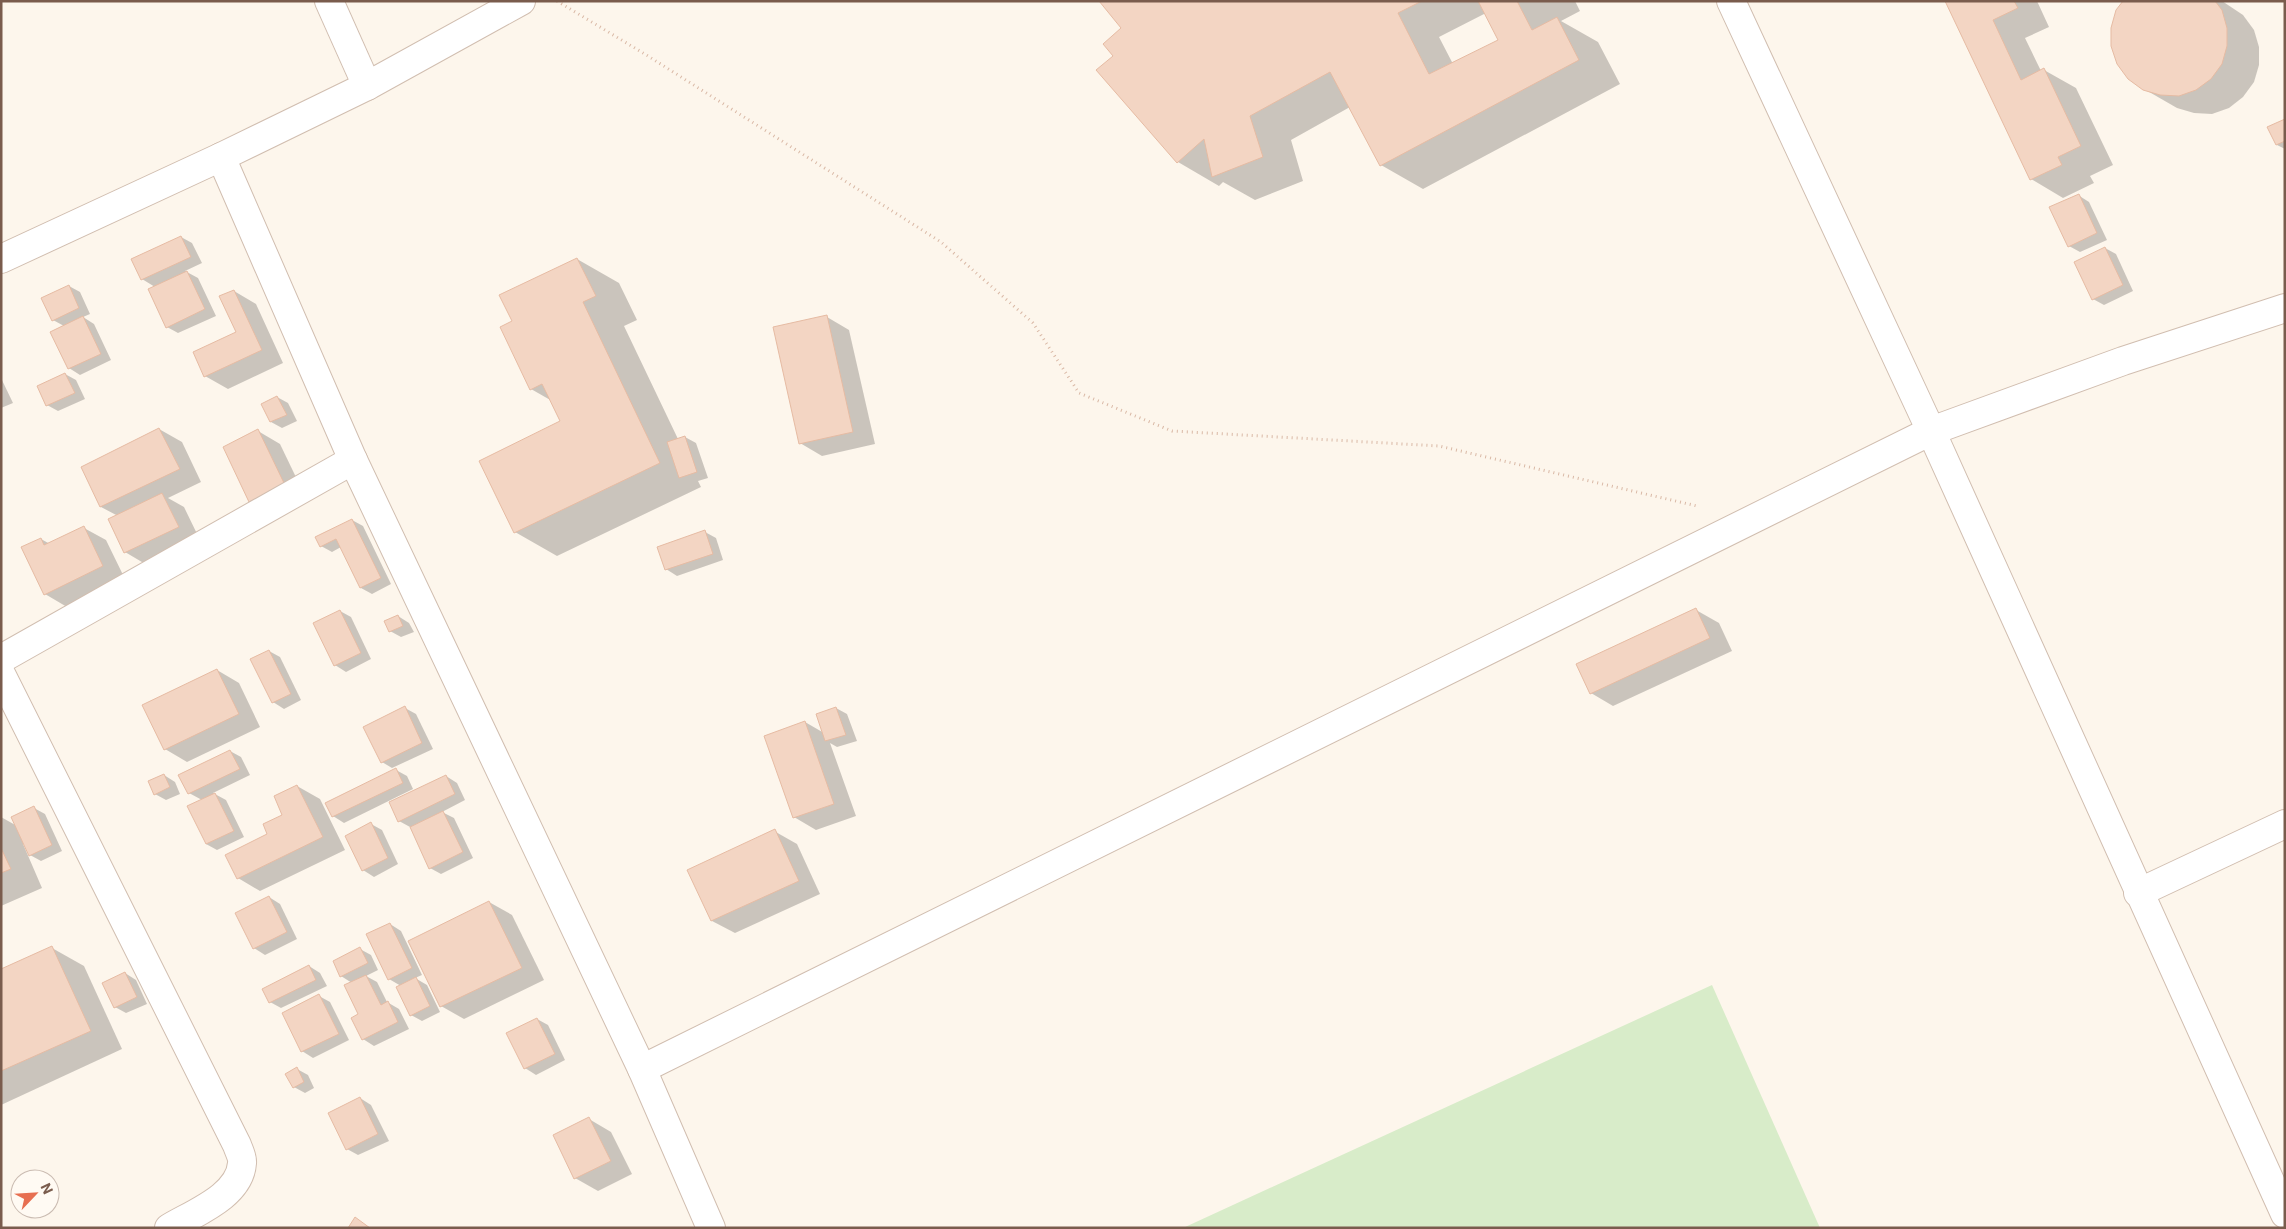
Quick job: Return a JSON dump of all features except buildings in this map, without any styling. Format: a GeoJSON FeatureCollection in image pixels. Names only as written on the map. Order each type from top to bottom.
{"type":"FeatureCollection","features":[{"type":"Feature","properties":{"kind":"street"},"geometry":{"type":"LineString","coordinates":[[329,1],[368,86]]}},
{"type":"Feature","properties":{"kind":"street"},"geometry":{"type":"LineString","coordinates":[[1,259],[221,158],[368,86],[521,1]]}},
{"type":"Feature","properties":{"kind":"street"},"geometry":{"type":"LineString","coordinates":[[1731,1],[1931,431],[2138,893],[2285,1214]]}},
{"type":"Feature","properties":{"kind":"street"},"geometry":{"type":"LineString","coordinates":[[221,158],[353,460],[642,1069],[711,1228]]}},
{"type":"Feature","properties":{"kind":"street"},"geometry":{"type":"LineString","coordinates":[[642,1069],[1931,431],[2123,361],[2285,308]]}},
{"type":"Feature","properties":{"kind":"street"},"geometry":{"type":"LineString","coordinates":[[1,659],[353,460]]}},
{"type":"Feature","properties":{"kind":"street"},"geometry":{"type":"LineString","coordinates":[[1,674],[243,1161],[239,1177],[230,1190],[169,1228]]}},
{"type":"Feature","properties":{"kind":"street"},"geometry":{"type":"LineString","coordinates":[[2138,893],[2285,824]]}},
{"type":"Feature","properties":{"kind":"path"},"geometry":{"type":"LineString","coordinates":[[557,1],[648,56],[941,242],[1033,323],[1079,393],[1172,430],[1439,446],[1752,520]]}},
{"type":"Feature","properties":{"kind":"green space"},"geometry":{"type":"Polygon","coordinates":[[[1712,985],[1820,1228],[1183,1228],[1712,985]]]}}]}
